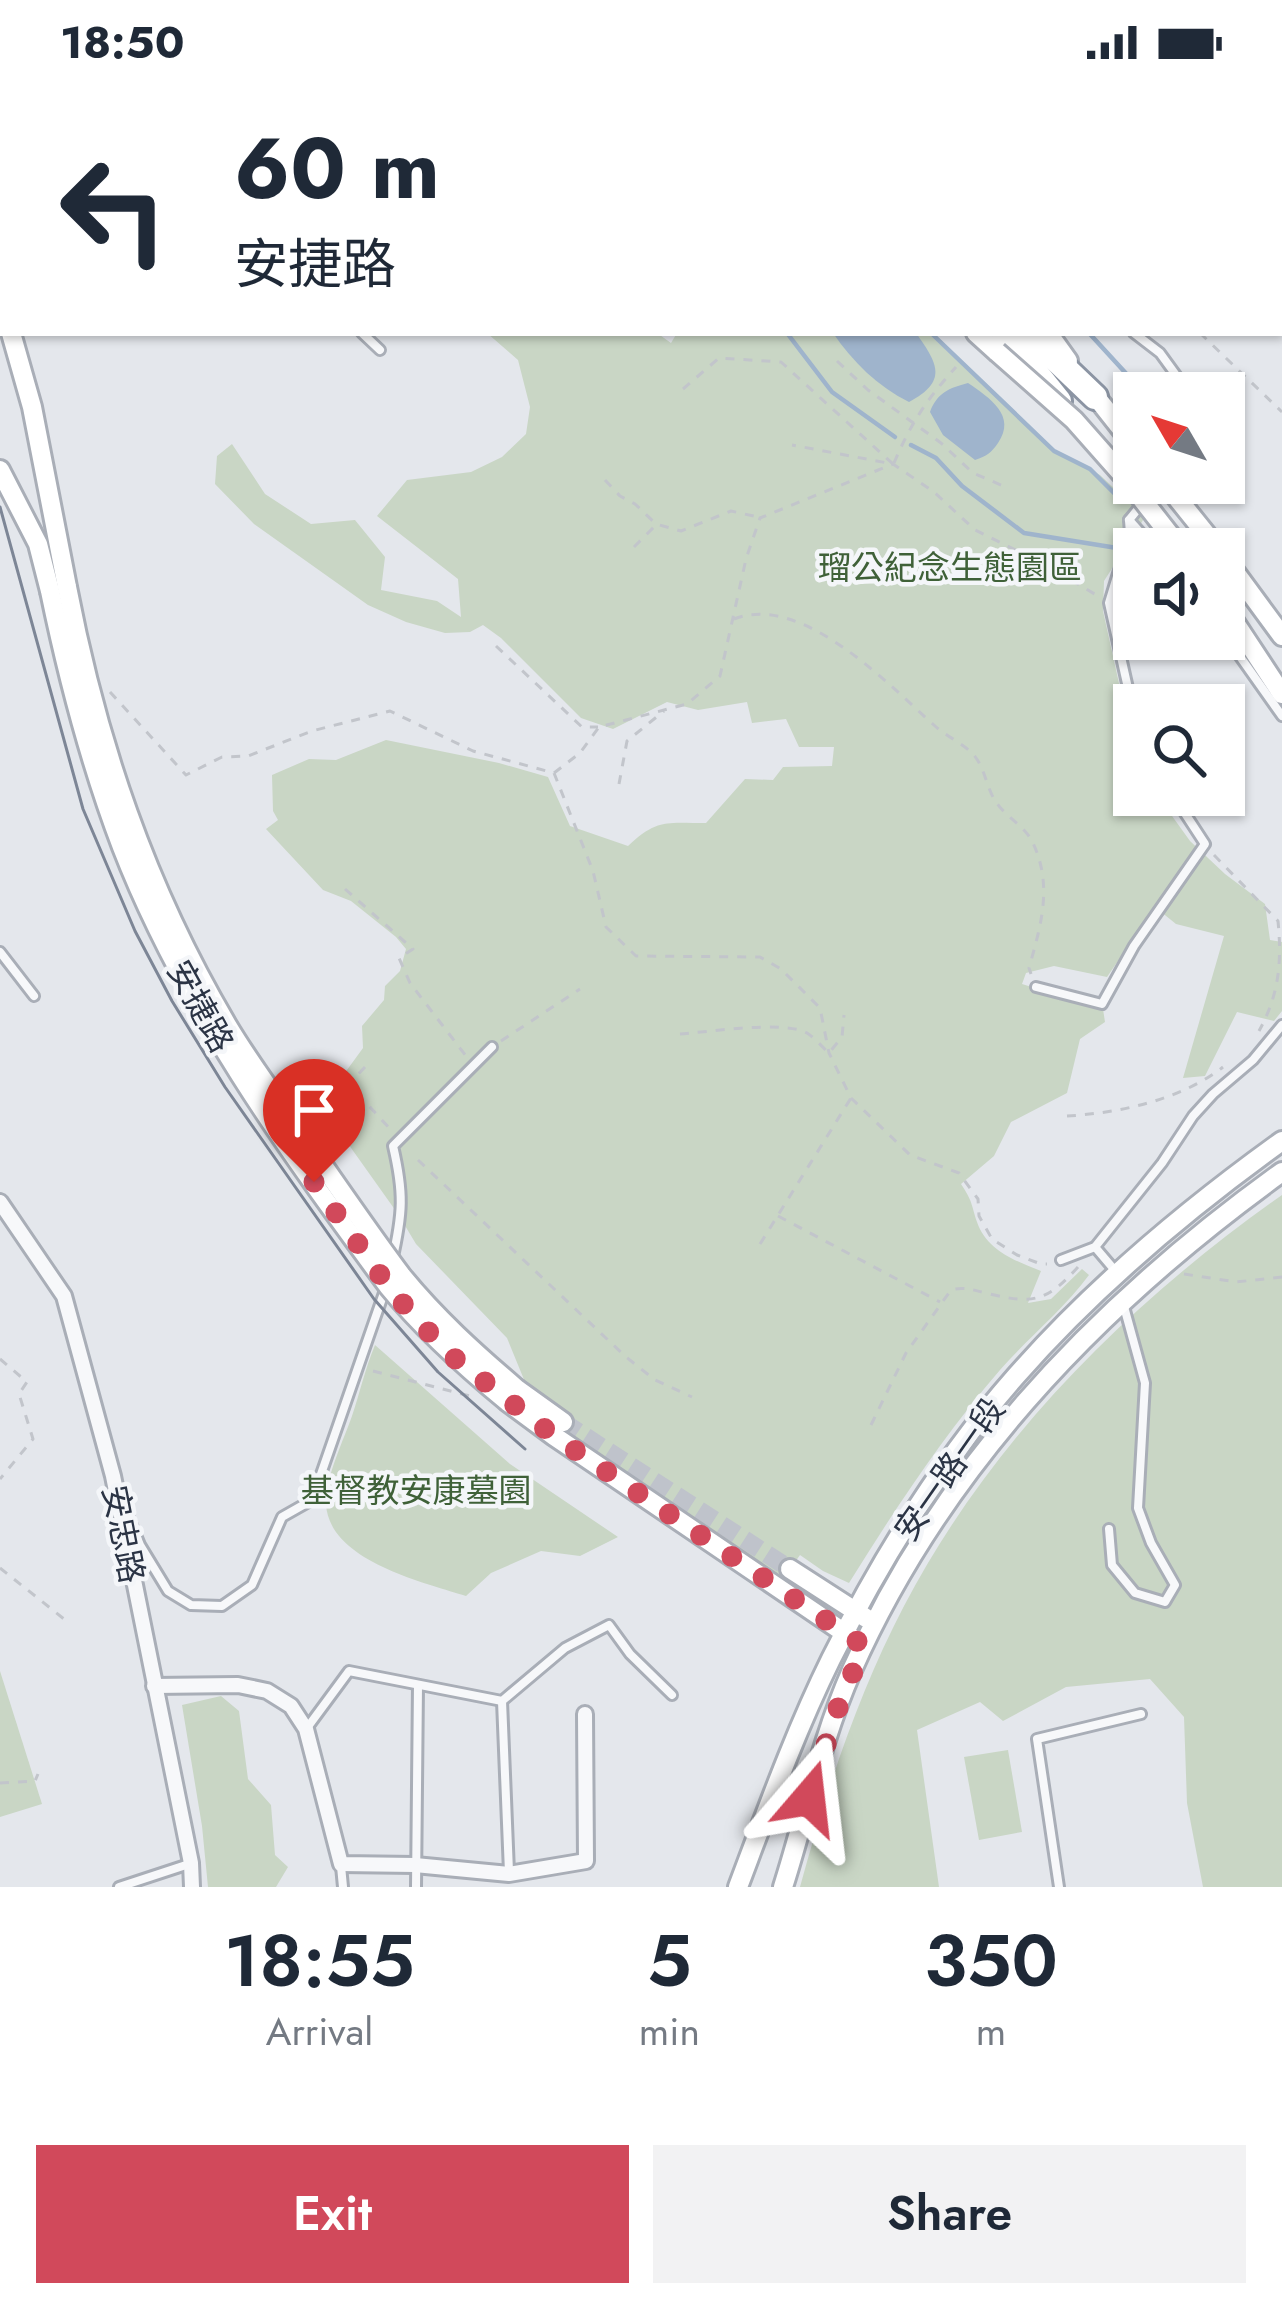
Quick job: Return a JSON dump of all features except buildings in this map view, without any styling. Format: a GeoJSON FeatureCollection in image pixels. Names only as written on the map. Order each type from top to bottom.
{"type":"FeatureCollection","features":[{"type":"Feature","properties":{"kind":"highway"},"geometry":{"type":"LineString","coordinates":[[1006,336],[1074,420]]}},
{"type":"Feature","properties":{"kind":"highway"},"geometry":{"type":"LineString","coordinates":[[1031,336],[1095,397]]}},
{"type":"Feature","properties":{"kind":"street","name":"安捷路"},"geometry":{"type":"LineString","coordinates":[[12,336],[32,407],[65,665],[87,749],[156,925],[214,1034],[388,1286],[453,1357],[554,1436],[864,1646]]}},
{"type":"Feature","properties":{"kind":"street"},"geometry":{"type":"LineString","coordinates":[[979,336],[1074,420],[1165,528]]}},
{"type":"Feature","properties":{"kind":"street"},"geometry":{"type":"LineString","coordinates":[[1050,336],[1113,419]]}},
{"type":"Feature","properties":{"kind":"street","name":"安捷路"},"geometry":{"type":"LineString","coordinates":[[0,470],[58,589]]}},
{"type":"Feature","properties":{"kind":"street"},"geometry":{"type":"LineString","coordinates":[[1180,504],[1200,528]]}},
{"type":"Feature","properties":{"kind":"street"},"geometry":{"type":"LineString","coordinates":[[1245,586],[1282,636]]}},
{"type":"Feature","properties":{"kind":"street"},"geometry":{"type":"LineString","coordinates":[[1245,636],[1282,694]]}},
{"type":"Feature","properties":{"kind":"street","name":"安一路一段"},"geometry":{"type":"LineString","coordinates":[[738,1887],[776,1784],[845,1633],[902,1532],[975,1427],[1014,1378],[1092,1297],[1217,1189],[1282,1141]]}},
{"type":"Feature","properties":{"kind":"street","name":"安一路一段"},"geometry":{"type":"LineString","coordinates":[[783,1887],[821,1756],[864,1646],[921,1544],[993,1440],[1031,1393],[1116,1308],[1172,1257],[1282,1172]]}},
{"type":"Feature","properties":{"kind":"street","name":"安忠路"},"geometry":{"type":"LineString","coordinates":[[0,1202],[64,1296],[113,1476],[192,1887]]}},
{"type":"Feature","properties":{"kind":"street"},"geometry":{"type":"LineString","coordinates":[[1092,1297],[1116,1308]]}},
{"type":"Feature","properties":{"kind":"street","name":"安捷路"},"geometry":{"type":"LineString","coordinates":[[505,1397],[562,1422]]}},
{"type":"Feature","properties":{"kind":"street"},"geometry":{"type":"LineString","coordinates":[[790,1569],[875,1624]]}},
{"type":"Feature","properties":{"kind":"street"},"geometry":{"type":"LineString","coordinates":[[154,1686],[238,1685],[267,1691],[291,1706],[306,1729],[341,1864],[509,1874],[586,1861],[585,1714]]}},
{"type":"Feature","properties":{"kind":"lane"},"geometry":{"type":"LineString","coordinates":[[365,336],[380,350]]}},
{"type":"Feature","properties":{"kind":"lane"},"geometry":{"type":"LineString","coordinates":[[1138,336],[1174,372]]}},
{"type":"Feature","properties":{"kind":"lane"},"geometry":{"type":"LineString","coordinates":[[1130,528],[1129,520],[1143,504]]}},
{"type":"Feature","properties":{"kind":"lane"},"geometry":{"type":"LineString","coordinates":[[1129,520],[1136,528]]}},
{"type":"Feature","properties":{"kind":"lane"},"geometry":{"type":"LineString","coordinates":[[1113,590],[1109,604],[1127,684]]}},
{"type":"Feature","properties":{"kind":"lane"},"geometry":{"type":"LineString","coordinates":[[1242,660],[1282,716]]}},
{"type":"Feature","properties":{"kind":"lane"},"geometry":{"type":"LineString","coordinates":[[1036,986],[1102,1004],[1134,946],[1205,844],[1187,816]]}},
{"type":"Feature","properties":{"kind":"lane"},"geometry":{"type":"LineString","coordinates":[[0,952],[34,996]]}},
{"type":"Feature","properties":{"kind":"lane"},"geometry":{"type":"LineString","coordinates":[[1060,1260],[1095,1247],[1193,1116],[1253,1060],[1282,1025]]}},
{"type":"Feature","properties":{"kind":"lane"},"geometry":{"type":"LineString","coordinates":[[113,1476],[140,1545],[168,1592],[191,1605],[222,1606],[252,1585],[282,1517],[312,1500],[382,1305],[402,1218],[403,1185],[393,1146],[492,1046]]}},
{"type":"Feature","properties":{"kind":"lane"},"geometry":{"type":"LineString","coordinates":[[1095,1247],[1118,1274]]}},
{"type":"Feature","properties":{"kind":"lane"},"geometry":{"type":"LineString","coordinates":[[1109,1529],[1112,1564],[1135,1593],[1165,1602],[1175,1585],[1138,1508],[1144,1383],[1116,1308]]}},
{"type":"Feature","properties":{"kind":"lane"},"geometry":{"type":"LineString","coordinates":[[502,1701],[566,1648],[609,1625],[672,1696]]}},
{"type":"Feature","properties":{"kind":"lane"},"geometry":{"type":"LineString","coordinates":[[306,1729],[349,1671],[502,1701]]}},
{"type":"Feature","properties":{"kind":"lane"},"geometry":{"type":"LineString","coordinates":[[416,1887],[418,1685]]}},
{"type":"Feature","properties":{"kind":"lane"},"geometry":{"type":"LineString","coordinates":[[502,1701],[509,1874]]}},
{"type":"Feature","properties":{"kind":"lane"},"geometry":{"type":"LineString","coordinates":[[1059,1887],[1037,1739],[1141,1714]]}},
{"type":"Feature","properties":{"kind":"lane"},"geometry":{"type":"LineString","coordinates":[[118,1887],[191,1863]]}},
{"type":"Feature","properties":{"kind":"lane"},"geometry":{"type":"LineString","coordinates":[[341,1864],[343,1887]]}},
{"type":"Feature","properties":{"kind":"path"},"geometry":{"type":"LineString","coordinates":[[1203,336],[1282,412]]}},
{"type":"Feature","properties":{"kind":"path"},"geometry":{"type":"LineString","coordinates":[[683,389],[719,358],[781,362],[893,464],[934,492],[975,530],[1046,565],[1109,604]]}},
{"type":"Feature","properties":{"kind":"path"},"geometry":{"type":"LineString","coordinates":[[837,361],[973,473],[1008,488]]}},
{"type":"Feature","properties":{"kind":"path"},"geometry":{"type":"LineString","coordinates":[[605,480],[656,524],[681,531],[731,511],[760,518],[893,464],[912,421],[956,367]]}},
{"type":"Feature","properties":{"kind":"path"},"geometry":{"type":"LineString","coordinates":[[792,445],[893,464]]}},
{"type":"Feature","properties":{"kind":"path"},"geometry":{"type":"LineString","coordinates":[[496,646],[582,728],[687,704],[720,676],[760,518]]}},
{"type":"Feature","properties":{"kind":"path"},"geometry":{"type":"LineString","coordinates":[[634,547],[656,524]]}},
{"type":"Feature","properties":{"kind":"path"},"geometry":{"type":"LineString","coordinates":[[734,619],[747,614],[776,616],[818,630],[975,755],[995,802],[1031,838],[1043,872],[1044,914],[1029,968],[1036,986]]}},
{"type":"Feature","properties":{"kind":"path"},"geometry":{"type":"LineString","coordinates":[[100,681],[186,775],[222,757],[248,756],[312,730],[390,710],[473,751],[554,773]]}},
{"type":"Feature","properties":{"kind":"path"},"geometry":{"type":"LineString","coordinates":[[619,784],[627,741],[666,710]]}},
{"type":"Feature","properties":{"kind":"path"},"geometry":{"type":"LineString","coordinates":[[554,773],[580,753],[599,727]]}},
{"type":"Feature","properties":{"kind":"path"},"geometry":{"type":"LineString","coordinates":[[554,773],[593,872],[606,927],[636,956],[760,957],[781,969],[820,1009],[829,1054],[851,1098],[910,1155],[959,1173],[978,1199],[979,1216],[992,1239],[1041,1264],[1060,1260]]}},
{"type":"Feature","properties":{"kind":"path"},"geometry":{"type":"LineString","coordinates":[[1205,844],[1278,921],[1281,972],[1271,1009],[1258,1033]]}},
{"type":"Feature","properties":{"kind":"path"},"geometry":{"type":"LineString","coordinates":[[345,889],[413,950],[399,958],[410,983],[473,1066]]}},
{"type":"Feature","properties":{"kind":"path"},"geometry":{"type":"LineString","coordinates":[[492,1046],[580,989]]}},
{"type":"Feature","properties":{"kind":"path"},"geometry":{"type":"LineString","coordinates":[[829,1054],[842,1037],[844,1015]]}},
{"type":"Feature","properties":{"kind":"path"},"geometry":{"type":"LineString","coordinates":[[680,1034],[788,1028],[805,1032],[829,1054]]}},
{"type":"Feature","properties":{"kind":"path"},"geometry":{"type":"LineString","coordinates":[[365,1066],[349,1084],[400,1140]]}},
{"type":"Feature","properties":{"kind":"path"},"geometry":{"type":"LineString","coordinates":[[1067,1116],[1100,1114],[1164,1097],[1205,1081],[1223,1067]]}},
{"type":"Feature","properties":{"kind":"path"},"geometry":{"type":"LineString","coordinates":[[760,1244],[851,1098]]}},
{"type":"Feature","properties":{"kind":"path"},"geometry":{"type":"LineString","coordinates":[[418,1160],[626,1357],[655,1380],[692,1397]]}},
{"type":"Feature","properties":{"kind":"path"},"geometry":{"type":"LineString","coordinates":[[778,1216],[942,1303]]}},
{"type":"Feature","properties":{"kind":"path"},"geometry":{"type":"LineString","coordinates":[[871,1425],[906,1354],[951,1290],[962,1287],[1021,1300],[1048,1295],[1095,1247]]}},
{"type":"Feature","properties":{"kind":"path"},"geometry":{"type":"LineString","coordinates":[[1184,1274],[1236,1282],[1282,1277]]}},
{"type":"Feature","properties":{"kind":"path"},"geometry":{"type":"LineString","coordinates":[[0,1359],[27,1382],[19,1394],[33,1439],[0,1479]]}},
{"type":"Feature","properties":{"kind":"path"},"geometry":{"type":"LineString","coordinates":[[359,1368],[505,1397]]}},
{"type":"Feature","properties":{"kind":"path"},"geometry":{"type":"LineString","coordinates":[[0,1568],[64,1619]]}},
{"type":"Feature","properties":{"kind":"path"},"geometry":{"type":"LineString","coordinates":[[0,1783],[35,1781],[38,1774]]}},
{"type":"Feature","properties":{"kind":"green space","name":"瑠公紀念生態園區"},"geometry":{"type":"Polygon","coordinates":[[[490,336],[661,336],[671,343],[675,336],[931,336],[1053,451],[1100,475],[1113,487],[1113,504],[1131,504],[1145,517],[1138,528],[1113,528],[1113,567],[1104,581],[1103,611],[1119,684],[1113,684],[1113,816],[1172,816],[1190,841],[1265,904],[1270,940],[1282,942],[1282,1011],[1274,1021],[1237,1012],[1205,1076],[1183,1078],[1224,936],[1176,924],[1155,907],[1107,977],[1054,966],[1026,973],[1022,984],[1103,1009],[1105,1022],[1080,1039],[1067,1093],[1011,1122],[994,1156],[961,1184],[988,1240],[1003,1254],[1041,1271],[1028,1303],[1051,1299],[1082,1269],[1089,1275],[959,1421],[849,1583],[800,1555],[783,1579],[556,1431],[568,1413],[525,1382],[507,1338],[416,1244],[334,1124],[343,1115],[329,1100],[331,1092],[363,1048],[362,1026],[384,1000],[385,986],[400,971],[406,949],[351,901],[323,890],[266,829],[278,820],[273,811],[272,775],[309,759],[336,760],[386,740],[548,777],[570,826],[628,846],[655,826],[706,823],[745,779],[773,780],[783,767],[832,766],[834,747],[799,747],[786,719],[752,723],[747,702],[698,710],[667,702],[613,729],[581,718],[483,625],[470,632],[445,633],[368,605],[254,524],[215,484],[217,456],[232,444],[265,494],[311,524],[355,520],[385,557],[381,590],[437,601],[461,617],[458,579],[377,516],[407,480],[471,472],[502,457],[526,434],[530,407],[518,360],[490,336]]]}},
{"type":"Feature","properties":{"kind":"green space"},"geometry":{"type":"Polygon","coordinates":[[[1282,1195],[1282,1887],[1203,1887],[1187,1803],[1184,1717],[1150,1679],[1066,1687],[1003,1721],[980,1702],[917,1730],[939,1887],[800,1887],[832,1779],[872,1674],[904,1606],[979,1486],[1022,1431],[1118,1328],[1282,1195]]]}},
{"type":"Feature","properties":{"kind":"green space","name":"基督教安康墓園"},"geometry":{"type":"Polygon","coordinates":[[[375,1345],[510,1464],[618,1537],[580,1556],[541,1551],[491,1573],[466,1596],[404,1576],[360,1554],[331,1524],[326,1495],[375,1345]]]}},
{"type":"Feature","properties":{"kind":"green space"},"geometry":{"type":"Polygon","coordinates":[[[0,1671],[42,1804],[0,1817],[0,1671]]]}},
{"type":"Feature","properties":{"kind":"green space"},"geometry":{"type":"Polygon","coordinates":[[[221,1696],[239,1711],[248,1779],[271,1805],[275,1855],[288,1867],[276,1887],[208,1887],[182,1705],[221,1696]]]}},
{"type":"Feature","properties":{"kind":"green space"},"geometry":{"type":"Polygon","coordinates":[[[1008,1750],[1022,1832],[979,1840],[964,1757],[1008,1750]]]}},
{"type":"Feature","properties":{"kind":"water"},"geometry":{"type":"Polygon","coordinates":[[[835,336],[918,336],[934,363],[934,379],[909,402],[886,389],[835,336]]]}},
{"type":"Feature","properties":{"kind":"water"},"geometry":{"type":"Polygon","coordinates":[[[968,383],[998,408],[1004,424],[993,449],[975,460],[943,435],[930,412],[944,392],[968,383]]]}},
{"type":"Feature","properties":{"kind":"waterway"},"geometry":{"type":"LineString","coordinates":[[789,336],[832,392],[895,437]]}},
{"type":"Feature","properties":{"kind":"waterway"},"geometry":{"type":"LineString","coordinates":[[934,336],[1054,451],[1090,469],[1113,492]]}},
{"type":"Feature","properties":{"kind":"waterway"},"geometry":{"type":"LineString","coordinates":[[1092,336],[1125,372]]}},
{"type":"Feature","properties":{"kind":"waterway"},"geometry":{"type":"LineString","coordinates":[[911,445],[936,458],[962,486],[1024,533],[1113,547]]}},
{"type":"Feature","properties":{"kind":"tunnel"},"geometry":{"type":"LineString","coordinates":[[563,1422],[790,1569]]}},
{"type":"Feature","properties":{"kind":"tram line"},"geometry":{"type":"LineString","coordinates":[[0,507],[83,809],[135,931],[172,1001],[225,1087],[374,1299],[438,1372],[525,1449]]}},
{"type":"Feature","properties":{"kind":"route"},"geometry":{"type":"LineString","coordinates":[[314,1182],[388,1286],[453,1357],[554,1436],[864,1646],[809,1798]]}}]}
